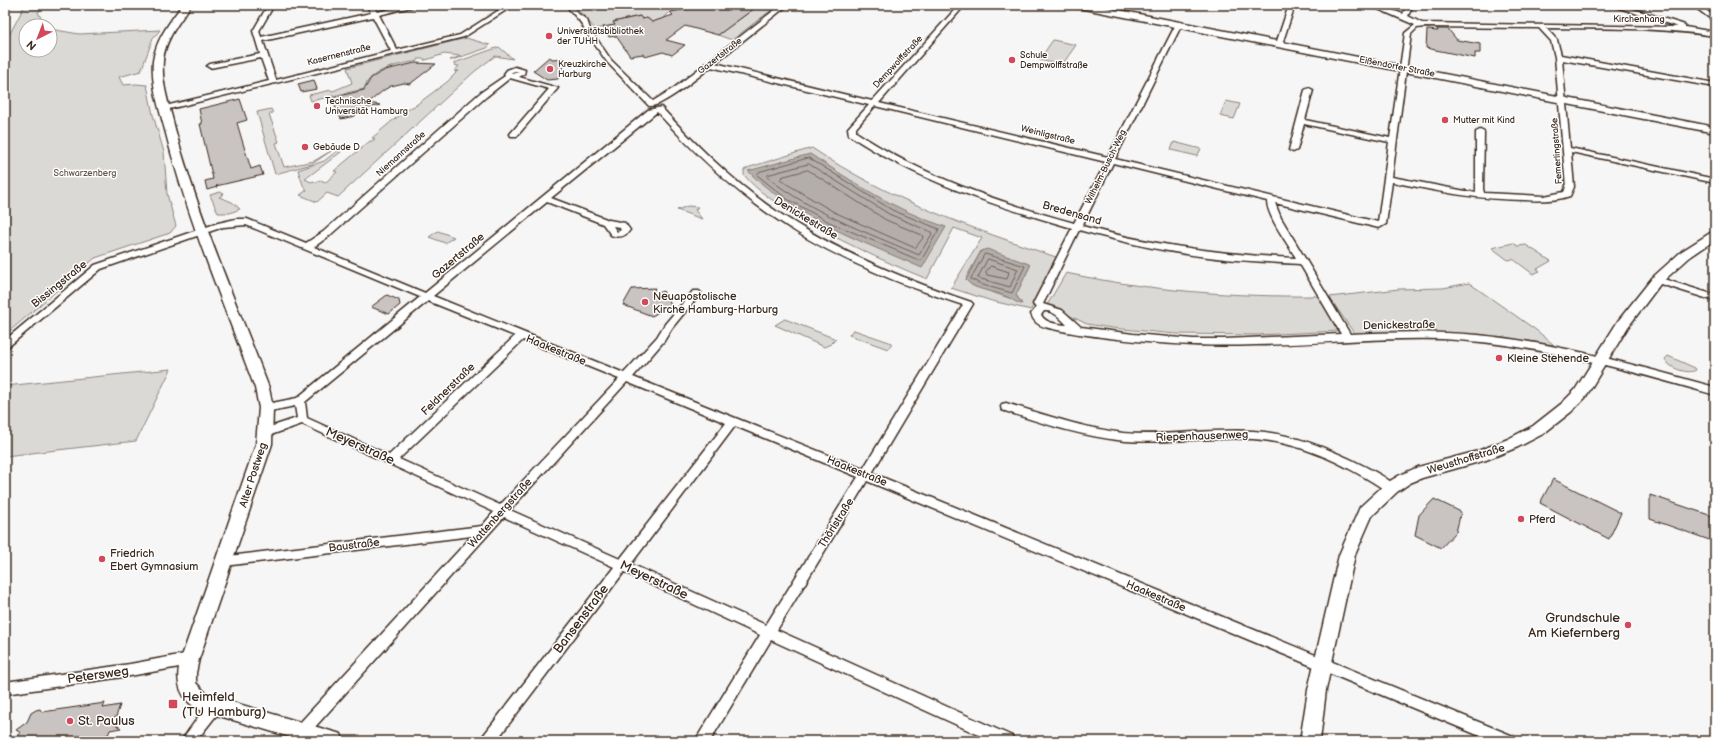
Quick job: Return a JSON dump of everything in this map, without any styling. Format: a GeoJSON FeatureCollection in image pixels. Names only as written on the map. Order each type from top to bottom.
{"type":"FeatureCollection","features":[{"type":"Feature","properties":{"kind":"street","name":"Alter Postweg"},"geometry":{"type":"LineString","coordinates":[[186,5],[167,34],[159,54],[159,79],[164,109],[186,186],[262,388],[266,408],[264,444],[186,671],[188,687],[196,698],[214,707],[334,741]]}},
{"type":"Feature","properties":{"kind":"street"},"geometry":{"type":"LineString","coordinates":[[271,5],[256,32],[273,82]]}},
{"type":"Feature","properties":{"kind":"street"},"geometry":{"type":"LineString","coordinates":[[370,5],[395,52]]}},
{"type":"Feature","properties":{"kind":"street"},"geometry":{"type":"LineString","coordinates":[[259,40],[416,5]]}},
{"type":"Feature","properties":{"kind":"street","name":"Kasernenstraße"},"geometry":{"type":"LineString","coordinates":[[164,109],[462,36],[511,5]]}},
{"type":"Feature","properties":{"kind":"street","name":"Denickestraße"},"geometry":{"type":"LineString","coordinates":[[569,5],[576,14],[583,18],[587,24],[587,29],[609,61],[741,188],[779,217],[824,244],[871,267],[912,284],[968,304]]}},
{"type":"Feature","properties":{"kind":"street","name":"Gazertstraße"},"geometry":{"type":"LineString","coordinates":[[266,408],[300,401],[427,298],[651,112],[655,106],[785,5]]}},
{"type":"Feature","properties":{"kind":"street","name":"Dempwolffstraße"},"geometry":{"type":"LineString","coordinates":[[852,133],[852,128],[873,103],[962,5]]}},
{"type":"Feature","properties":{"kind":"street","name":"Eißendorfer Straße"},"geometry":{"type":"LineString","coordinates":[[1079,5],[1715,130]]}},
{"type":"Feature","properties":{"kind":"street"},"geometry":{"type":"LineString","coordinates":[[1279,44],[1292,5]]}},
{"type":"Feature","properties":{"kind":"street"},"geometry":{"type":"LineString","coordinates":[[1372,5],[1405,17],[1420,25]]}},
{"type":"Feature","properties":{"kind":"street"},"geometry":{"type":"LineString","coordinates":[[1405,17],[1410,5]]}},
{"type":"Feature","properties":{"kind":"street"},"geometry":{"type":"LineString","coordinates":[[1613,5],[1680,24],[1685,29]]}},
{"type":"Feature","properties":{"kind":"street"},"geometry":{"type":"LineString","coordinates":[[1695,5],[1715,20]]}},
{"type":"Feature","properties":{"kind":"street","name":"Wilhelm-Busch-Weg"},"geometry":{"type":"LineString","coordinates":[[1042,309],[1038,304],[1040,296],[1078,227],[1109,160],[1179,24]]}},
{"type":"Feature","properties":{"kind":"street"},"geometry":{"type":"LineString","coordinates":[[1388,179],[1408,33],[1413,28],[1420,25]]}},
{"type":"Feature","properties":{"kind":"street","name":"Kirchenhang"},"geometry":{"type":"LineString","coordinates":[[1420,25],[1685,29],[1715,34]]}},
{"type":"Feature","properties":{"kind":"street","name":"Femerlingstraße"},"geometry":{"type":"LineString","coordinates":[[1388,179],[1447,192],[1481,196],[1533,198],[1567,194],[1570,187],[1558,57],[1554,40],[1542,28]]}},
{"type":"Feature","properties":{"kind":"street"},"geometry":{"type":"LineString","coordinates":[[210,66],[264,55]]}},
{"type":"Feature","properties":{"kind":"street"},"geometry":{"type":"LineString","coordinates":[[1558,57],[1715,85]]}},
{"type":"Feature","properties":{"kind":"street","name":"Weinligstraße"},"geometry":{"type":"LineString","coordinates":[[709,64],[1374,224],[1382,224],[1388,179]]}},
{"type":"Feature","properties":{"kind":"street","name":"Niemannstraße"},"geometry":{"type":"LineString","coordinates":[[307,247],[326,234],[483,95],[509,76],[554,88],[514,134]]}},
{"type":"Feature","properties":{"kind":"street"},"geometry":{"type":"LineString","coordinates":[[1293,150],[1309,90]]}},
{"type":"Feature","properties":{"kind":"street"},"geometry":{"type":"LineString","coordinates":[[1301,121],[1393,140]]}},
{"type":"Feature","properties":{"kind":"street"},"geometry":{"type":"LineString","coordinates":[[1480,132],[1478,189],[1481,196]]}},
{"type":"Feature","properties":{"kind":"street","name":"Bredensand"},"geometry":{"type":"LineString","coordinates":[[852,133],[911,166],[957,187],[1011,207],[1078,227],[1180,251],[1230,257],[1302,261]]}},
{"type":"Feature","properties":{"kind":"street"},"geometry":{"type":"LineString","coordinates":[[1566,149],[1715,181]]}},
{"type":"Feature","properties":{"kind":"street"},"geometry":{"type":"LineString","coordinates":[[545,200],[588,214],[606,222]]}},
{"type":"Feature","properties":{"kind":"street"},"geometry":{"type":"LineString","coordinates":[[1271,200],[1270,206],[1348,338]]}},
{"type":"Feature","properties":{"kind":"street","name":"Haakestraße"},"geometry":{"type":"LineString","coordinates":[[202,231],[229,223],[247,222],[427,298],[865,475],[1508,741]]}},
{"type":"Feature","properties":{"kind":"street","name":"Bissingstraße"},"geometry":{"type":"LineString","coordinates":[[5,345],[98,267],[202,231]]}},
{"type":"Feature","properties":{"kind":"street","name":"Weusthoffstraße"},"geometry":{"type":"LineString","coordinates":[[1310,741],[1323,664],[1347,555],[1352,540],[1366,512],[1391,488],[1418,473],[1480,456],[1513,444],[1538,430],[1573,402],[1601,361],[1623,324],[1657,280],[1686,254],[1715,234]]}},
{"type":"Feature","properties":{"kind":"street"},"geometry":{"type":"LineString","coordinates":[[1657,280],[1715,298]]}},
{"type":"Feature","properties":{"kind":"street","name":"Wattenbergstraße"},"geometry":{"type":"LineString","coordinates":[[301,732],[484,530],[661,339],[668,326],[696,294]]}},
{"type":"Feature","properties":{"kind":"street","name":"Thörlstraße"},"geometry":{"type":"LineString","coordinates":[[702,741],[968,304]]}},
{"type":"Feature","properties":{"kind":"street"},"geometry":{"type":"LineString","coordinates":[[1042,309],[1052,309],[1059,312],[1078,330]]}},
{"type":"Feature","properties":{"kind":"street","name":"Denickestraße"},"geometry":{"type":"LineString","coordinates":[[1042,309],[1036,316],[1043,323],[1132,338],[1211,342],[1412,336],[1475,339],[1518,344],[1601,361],[1715,391]]}},
{"type":"Feature","properties":{"kind":"street","name":"Feldnerstraße"},"geometry":{"type":"LineString","coordinates":[[391,460],[521,336]]}},
{"type":"Feature","properties":{"kind":"street"},"geometry":{"type":"LineString","coordinates":[[265,433],[302,420],[300,401]]}},
{"type":"Feature","properties":{"kind":"street","name":"Riepenhausenweg"},"geometry":{"type":"LineString","coordinates":[[1006,407],[1066,427],[1127,437],[1158,438],[1252,435],[1273,438],[1331,456],[1366,472],[1391,488]]}},
{"type":"Feature","properties":{"kind":"street","name":"Meyerstraße"},"geometry":{"type":"LineString","coordinates":[[302,420],[1007,741]]}},
{"type":"Feature","properties":{"kind":"street","name":"Bansenstraße"},"geometry":{"type":"LineString","coordinates":[[488,741],[733,421]]}},
{"type":"Feature","properties":{"kind":"street","name":"Baustraße"},"geometry":{"type":"LineString","coordinates":[[224,560],[484,530]]}},
{"type":"Feature","properties":{"kind":"street","name":"Petersweg"},"geometry":{"type":"LineString","coordinates":[[5,688],[130,670],[190,659]]}},
{"type":"Feature","properties":{"kind":"street"},"geometry":{"type":"LineString","coordinates":[[188,741],[214,707]]}},
{"type":"Feature","properties":{"kind":"green space","name":"Schwarzenberg"},"geometry":{"type":"Polygon","coordinates":[[[25,5],[47,5],[38,12],[41,18],[18,18],[25,5]]]}},
{"type":"Feature","properties":{"kind":"green space"},"geometry":{"type":"Polygon","coordinates":[[[574,5],[689,5],[681,14],[670,12],[662,20],[652,22],[647,18],[642,19],[639,16],[613,22],[615,25],[595,29],[574,5]]]}},
{"type":"Feature","properties":{"kind":"green space"},"geometry":{"type":"Polygon","coordinates":[[[759,5],[778,5],[732,40],[718,35],[759,5]]]}},
{"type":"Feature","properties":{"kind":"green space","name":"Schwarzenberg"},"geometry":{"type":"Polygon","coordinates":[[[18,18],[18,58],[58,58],[58,30],[79,34],[160,30],[153,38],[141,71],[119,77],[123,85],[147,85],[153,115],[164,152],[167,194],[176,226],[170,233],[95,258],[5,335],[5,43],[18,18]]]}},
{"type":"Feature","properties":{"kind":"green space"},"geometry":{"type":"Polygon","coordinates":[[[466,38],[490,45],[487,48],[452,60],[450,60],[461,56],[444,54],[426,60],[418,59],[418,61],[395,66],[379,72],[372,77],[367,82],[364,89],[311,101],[309,95],[331,90],[333,91],[352,83],[347,68],[466,38]]]}},
{"type":"Feature","properties":{"kind":"green space"},"geometry":{"type":"Polygon","coordinates":[[[1053,40],[1076,45],[1062,65],[1039,60],[1053,40]]]}},
{"type":"Feature","properties":{"kind":"green space"},"geometry":{"type":"Polygon","coordinates":[[[499,47],[513,59],[495,56],[474,72],[338,197],[327,193],[317,202],[300,195],[307,190],[303,185],[298,170],[324,161],[337,151],[341,152],[305,179],[316,183],[320,180],[326,182],[337,172],[334,171],[370,141],[375,139],[372,138],[392,121],[417,105],[447,82],[456,73],[455,72],[459,71],[454,71],[459,66],[454,65],[454,63],[499,47]]]}},
{"type":"Feature","properties":{"kind":"green space"},"geometry":{"type":"Polygon","coordinates":[[[1226,101],[1240,104],[1234,119],[1220,116],[1226,101]]]}},
{"type":"Feature","properties":{"kind":"green space"},"geometry":{"type":"Polygon","coordinates":[[[271,109],[273,113],[269,114],[279,142],[276,143],[284,167],[314,161],[331,151],[312,164],[275,174],[257,112],[271,109]]]}},
{"type":"Feature","properties":{"kind":"green space"},"geometry":{"type":"Polygon","coordinates":[[[1174,142],[1201,149],[1197,156],[1171,150],[1174,142]]]}},
{"type":"Feature","properties":{"kind":"green space"},"geometry":{"type":"Polygon","coordinates":[[[812,148],[870,182],[930,211],[1056,257],[1031,310],[992,301],[951,288],[982,238],[954,228],[927,279],[858,249],[792,213],[766,196],[749,181],[744,175],[744,170],[812,148]],[[981,251],[966,280],[973,286],[1021,302],[1016,295],[1030,266],[981,251]]]}},
{"type":"Feature","properties":{"kind":"green space"},"geometry":{"type":"Polygon","coordinates":[[[220,192],[224,194],[219,197],[232,202],[240,209],[230,213],[218,213],[210,195],[220,192]]]}},
{"type":"Feature","properties":{"kind":"green space"},"geometry":{"type":"Polygon","coordinates":[[[688,206],[698,207],[695,210],[702,219],[677,210],[688,206]]]}},
{"type":"Feature","properties":{"kind":"green space"},"geometry":{"type":"Polygon","coordinates":[[[438,231],[454,237],[445,243],[429,237],[438,231]]]}},
{"type":"Feature","properties":{"kind":"green space"},"geometry":{"type":"Polygon","coordinates":[[[1513,243],[1518,246],[1526,245],[1551,261],[1537,269],[1540,271],[1533,274],[1513,259],[1508,260],[1492,248],[1513,243]]]}},
{"type":"Feature","properties":{"kind":"green space"},"geometry":{"type":"Polygon","coordinates":[[[1066,273],[1129,284],[1192,292],[1320,296],[1338,331],[1257,335],[1176,334],[1087,324],[1047,305],[1066,273]]]}},
{"type":"Feature","properties":{"kind":"green space"},"geometry":{"type":"Polygon","coordinates":[[[1469,283],[1536,330],[1554,345],[1454,333],[1405,331],[1354,333],[1329,297],[1399,289],[1443,288],[1469,283]]]}},
{"type":"Feature","properties":{"kind":"green space"},"geometry":{"type":"Polygon","coordinates":[[[785,319],[836,339],[831,344],[824,347],[775,325],[785,319]]]}},
{"type":"Feature","properties":{"kind":"green space"},"geometry":{"type":"Polygon","coordinates":[[[853,330],[892,343],[888,349],[849,335],[853,330]]]}},
{"type":"Feature","properties":{"kind":"green space"},"geometry":{"type":"Polygon","coordinates":[[[1668,356],[1695,368],[1696,370],[1688,372],[1674,368],[1665,359],[1668,356]]]}},
{"type":"Feature","properties":{"kind":"green space"},"geometry":{"type":"Polygon","coordinates":[[[171,369],[136,441],[5,456],[5,386],[171,369]]]}},
{"type":"Feature","properties":{"kind":"water"},"geometry":{"type":"Polygon","coordinates":[[[810,154],[875,195],[909,212],[946,227],[922,268],[853,238],[808,215],[767,188],[748,171],[810,154]]]}},
{"type":"Feature","properties":{"kind":"water"},"geometry":{"type":"Polygon","coordinates":[[[987,249],[1029,264],[1030,266],[1016,295],[1022,304],[1000,294],[974,286],[966,280],[981,251],[987,249]]]}},
{"type":"Feature","properties":{"kind":"building"},"geometry":{"type":"Polygon","coordinates":[[[712,5],[759,5],[718,35],[685,26],[666,40],[685,45],[672,55],[663,52],[645,57],[643,54],[630,56],[616,36],[609,37],[603,27],[615,25],[613,22],[640,16],[642,19],[647,18],[652,22],[673,15],[670,12],[712,5]]]}},
{"type":"Feature","properties":{"kind":"building"},"geometry":{"type":"Polygon","coordinates":[[[1437,29],[1448,29],[1457,40],[1480,44],[1480,53],[1475,53],[1475,58],[1426,48],[1427,30],[1438,31],[1437,29]]]}},
{"type":"Feature","properties":{"kind":"building","name":"Kreuzkirche Harburg"},"geometry":{"type":"Polygon","coordinates":[[[549,57],[553,59],[564,58],[559,63],[565,71],[558,79],[547,80],[533,71],[549,57]]]}},
{"type":"Feature","properties":{"kind":"building"},"geometry":{"type":"Polygon","coordinates":[[[415,63],[436,64],[410,84],[404,83],[391,86],[368,103],[380,105],[358,111],[355,116],[341,119],[331,98],[364,90],[371,78],[385,70],[415,63]]]}},
{"type":"Feature","properties":{"kind":"building"},"geometry":{"type":"Polygon","coordinates":[[[314,80],[317,89],[301,92],[298,84],[314,80]]]}},
{"type":"Feature","properties":{"kind":"building"},"geometry":{"type":"Polygon","coordinates":[[[240,99],[247,120],[237,123],[242,140],[251,169],[260,166],[263,175],[216,186],[217,187],[207,190],[205,181],[213,179],[200,124],[202,124],[199,109],[240,99]]]}},
{"type":"Feature","properties":{"kind":"building","name":"Neuapostolische Kirche Hamburg-Harburg"},"geometry":{"type":"Polygon","coordinates":[[[655,288],[651,296],[663,291],[671,305],[652,316],[623,305],[632,289],[655,288]]]}},
{"type":"Feature","properties":{"kind":"building"},"geometry":{"type":"Polygon","coordinates":[[[387,295],[399,300],[400,305],[389,314],[371,307],[387,295]]]}},
{"type":"Feature","properties":{"kind":"building"},"geometry":{"type":"Polygon","coordinates":[[[1553,479],[1621,513],[1609,539],[1540,503],[1553,479]]]}},
{"type":"Feature","properties":{"kind":"building"},"geometry":{"type":"Polygon","coordinates":[[[1650,495],[1715,517],[1715,542],[1650,519],[1650,495]]]}},
{"type":"Feature","properties":{"kind":"building"},"geometry":{"type":"Polygon","coordinates":[[[1434,499],[1461,512],[1456,532],[1441,548],[1415,535],[1419,515],[1434,499]]]}},
{"type":"Feature","properties":{"kind":"building","name":"St. Paulus"},"geometry":{"type":"Polygon","coordinates":[[[105,703],[103,708],[120,705],[116,717],[110,721],[121,728],[110,730],[108,735],[92,737],[90,741],[7,741],[21,733],[16,730],[27,722],[31,713],[36,710],[40,709],[42,712],[105,703]]]}},
{"type":"Feature","properties":{"kind":"place","name":"Universitätsbibliothek der TUHH"},"geometry":{"type":"Point","coordinates":[549,36]}},
{"type":"Feature","properties":{"kind":"place","name":"Schule Dempwolffstraße"},"geometry":{"type":"Point","coordinates":[1012,60]}},
{"type":"Feature","properties":{"kind":"place","name":"Kreuzkirche Harburg"},"geometry":{"type":"Point","coordinates":[550,69]}},
{"type":"Feature","properties":{"kind":"place","name":"Technische Universität Hamburg"},"geometry":{"type":"Point","coordinates":[317,106]}},
{"type":"Feature","properties":{"kind":"place","name":"Mutter mit Kind"},"geometry":{"type":"Point","coordinates":[1445,120]}},
{"type":"Feature","properties":{"kind":"place","name":"Gebäude D"},"geometry":{"type":"Point","coordinates":[305,147]}},
{"type":"Feature","properties":{"kind":"place","name":"Neuapostolische Kirche Hamburg-Harburg"},"geometry":{"type":"Point","coordinates":[645,302]}},
{"type":"Feature","properties":{"kind":"place","name":"Kleine Stehende"},"geometry":{"type":"Point","coordinates":[1499,358]}},
{"type":"Feature","properties":{"kind":"place","name":"Pferd"},"geometry":{"type":"Point","coordinates":[1521,519]}},
{"type":"Feature","properties":{"kind":"place","name":"Friedrich Ebert Gymnasium"},"geometry":{"type":"Point","coordinates":[102,559]}},
{"type":"Feature","properties":{"kind":"place","name":"Grundschule Am Kiefernberg"},"geometry":{"type":"Point","coordinates":[1628,625]}},
{"type":"Feature","properties":{"kind":"place","name":"Heimfeld (TU Hamburg)"},"geometry":{"type":"Point","coordinates":[173,704]}},
{"type":"Feature","properties":{"kind":"place","name":"St. Paulus"},"geometry":{"type":"Point","coordinates":[70,721]}}]}
